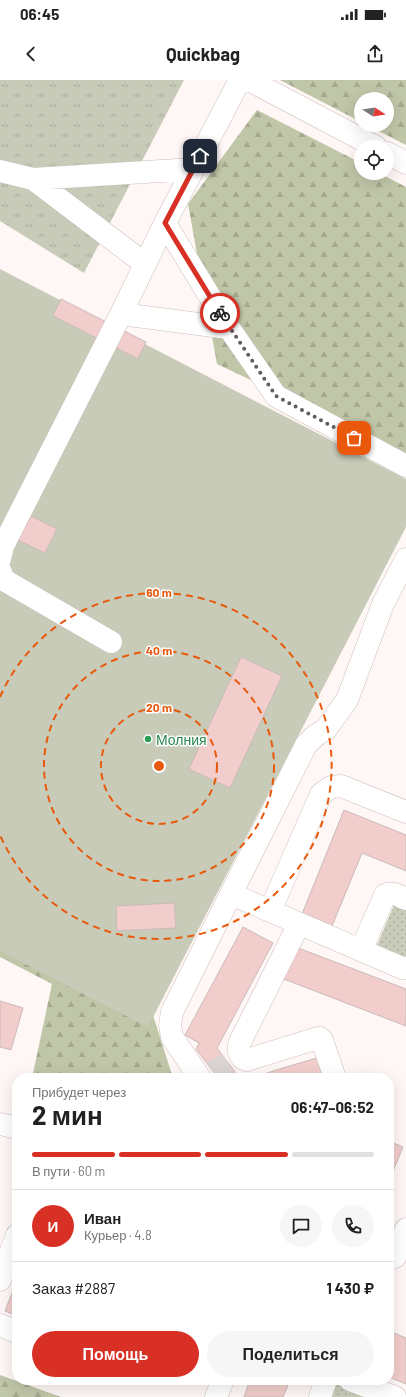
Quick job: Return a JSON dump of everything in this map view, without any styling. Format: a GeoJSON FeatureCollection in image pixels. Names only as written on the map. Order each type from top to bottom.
{"type":"FeatureCollection","features":[{"type":"Feature","properties":{"kind":"street"},"geometry":{"type":"LineString","coordinates":[[0,559],[3,546],[121,314],[165,223],[240,80]]}},
{"type":"Feature","properties":{"kind":"street"},"geometry":{"type":"LineString","coordinates":[[249,80],[363,140]]}},
{"type":"Feature","properties":{"kind":"street"},"geometry":{"type":"LineString","coordinates":[[394,157],[406,163]]}},
{"type":"Feature","properties":{"kind":"street"},"geometry":{"type":"LineString","coordinates":[[0,171],[33,179],[193,169]]}},
{"type":"Feature","properties":{"kind":"street"},"geometry":{"type":"LineString","coordinates":[[33,179],[145,264]]}},
{"type":"Feature","properties":{"kind":"street"},"geometry":{"type":"LineString","coordinates":[[165,223],[229,328],[276,396],[406,466]]}},
{"type":"Feature","properties":{"kind":"street"},"geometry":{"type":"LineString","coordinates":[[121,314],[229,328]]}},
{"type":"Feature","properties":{"kind":"street"},"geometry":{"type":"LineString","coordinates":[[217,1069],[172,1037],[170,1025],[172,1012],[306,745],[315,736],[326,729],[347,700],[383,604],[406,559]]}},
{"type":"Feature","properties":{"kind":"street"},"geometry":{"type":"LineString","coordinates":[[0,570],[4,580],[111,642]]}},
{"type":"Feature","properties":{"kind":"street"},"geometry":{"type":"LineString","coordinates":[[270,911],[321,794],[331,788],[341,786],[406,812]]}},
{"type":"Feature","properties":{"kind":"street"},"geometry":{"type":"LineString","coordinates":[[361,950],[385,895],[392,893],[406,899]]}},
{"type":"Feature","properties":{"kind":"street"},"geometry":{"type":"LineString","coordinates":[[231,894],[406,968]]}},
{"type":"Feature","properties":{"kind":"street"},"geometry":{"type":"LineString","coordinates":[[217,1069],[238,1048],[300,924]]}},
{"type":"Feature","properties":{"kind":"street"},"geometry":{"type":"LineString","coordinates":[[217,1069],[242,1058],[247,1060],[320,1038],[333,1073]]}},
{"type":"Feature","properties":{"kind":"street"},"geometry":{"type":"LineString","coordinates":[[0,1124],[12,1127]]}},
{"type":"Feature","properties":{"kind":"street"},"geometry":{"type":"LineString","coordinates":[[397,1257],[406,1229]]}},
{"type":"Feature","properties":{"kind":"street"},"geometry":{"type":"LineString","coordinates":[[0,1280],[12,1248]]}},
{"type":"Feature","properties":{"kind":"street"},"geometry":{"type":"LineString","coordinates":[[0,1325],[12,1330]]}},
{"type":"Feature","properties":{"kind":"street"},"geometry":{"type":"LineString","coordinates":[[216,1397],[221,1385]]}},
{"type":"Feature","properties":{"kind":"street"},"geometry":{"type":"LineString","coordinates":[[320,1397],[324,1385]]}},
{"type":"Feature","properties":{"kind":"street"},"geometry":{"type":"LineString","coordinates":[[363,1385],[394,1397]]}},
{"type":"Feature","properties":{"kind":"green space"},"geometry":{"type":"Polygon","coordinates":[[[0,80],[184,80],[84,273],[0,221],[0,80]]]}},
{"type":"Feature","properties":{"kind":"green space"},"geometry":{"type":"Polygon","coordinates":[[[280,80],[406,80],[406,145],[381,132],[394,132],[394,92],[354,92],[354,118],[280,80]]]}},
{"type":"Feature","properties":{"kind":"green space"},"geometry":{"type":"Polygon","coordinates":[[[257,110],[354,159],[354,180],[392,180],[406,187],[406,454],[217,364],[188,204],[257,110]]]}},
{"type":"Feature","properties":{"kind":"green space","name":"Молния"},"geometry":{"type":"Polygon","coordinates":[[[0,269],[406,479],[406,527],[148,1027],[0,951],[0,269]]]}},
{"type":"Feature","properties":{"kind":"green space"},"geometry":{"type":"Polygon","coordinates":[[[394,905],[406,910],[406,957],[377,945],[394,905]]]}},
{"type":"Feature","properties":{"kind":"green space"},"geometry":{"type":"Polygon","coordinates":[[[0,906],[144,987],[171,1073],[33,1073],[52,984],[0,957],[0,906]]]}},
{"type":"Feature","properties":{"kind":"green space"},"geometry":{"type":"Polygon","coordinates":[[[0,1375],[12,1379],[12,1385],[28,1385],[61,1397],[0,1397],[0,1375]]]}},
{"type":"Feature","properties":{"kind":"green space"},"geometry":{"type":"Polygon","coordinates":[[[335,1385],[337,1385],[367,1397],[330,1397],[335,1385]]]}},
{"type":"Feature","properties":{"kind":"building"},"geometry":{"type":"Polygon","coordinates":[[[61,299],[146,342],[138,359],[53,316],[61,299]]]}},
{"type":"Feature","properties":{"kind":"building"},"geometry":{"type":"Polygon","coordinates":[[[31,516],[57,529],[45,553],[18,540],[31,516]]]}},
{"type":"Feature","properties":{"kind":"building"},"geometry":{"type":"Polygon","coordinates":[[[241,657],[282,676],[230,788],[189,769],[241,657]]]}},
{"type":"Feature","properties":{"kind":"building"},"geometry":{"type":"Polygon","coordinates":[[[344,810],[406,835],[406,871],[362,853],[332,926],[302,914],[344,810]]]}},
{"type":"Feature","properties":{"kind":"building"},"geometry":{"type":"Polygon","coordinates":[[[174,903],[176,928],[117,931],[116,906],[174,903]]]}},
{"type":"Feature","properties":{"kind":"building"},"geometry":{"type":"Polygon","coordinates":[[[243,927],[273,943],[217,1048],[236,1073],[214,1073],[196,1049],[199,1043],[185,1035],[243,927]]]}},
{"type":"Feature","properties":{"kind":"building"},"geometry":{"type":"Polygon","coordinates":[[[293,946],[406,989],[406,1026],[281,978],[293,946]]]}},
{"type":"Feature","properties":{"kind":"building"},"geometry":{"type":"Polygon","coordinates":[[[0,1001],[23,1008],[11,1050],[0,1047],[0,1001]]]}},
{"type":"Feature","properties":{"kind":"building"},"geometry":{"type":"Polygon","coordinates":[[[317,1058],[322,1073],[267,1073],[317,1058]]]}},
{"type":"Feature","properties":{"kind":"building"},"geometry":{"type":"Polygon","coordinates":[[[394,1143],[403,1147],[394,1169],[394,1143]]]}},
{"type":"Feature","properties":{"kind":"building"},"geometry":{"type":"Polygon","coordinates":[[[12,1293],[12,1314],[5,1311],[12,1293]]]}},
{"type":"Feature","properties":{"kind":"building"},"geometry":{"type":"Polygon","coordinates":[[[394,1333],[406,1338],[406,1384],[394,1379],[394,1333]]]}},
{"type":"Feature","properties":{"kind":"building"},"geometry":{"type":"Polygon","coordinates":[[[248,1385],[288,1385],[283,1397],[244,1397],[248,1385]]]}},
{"type":"Feature","properties":{"kind":"tunnel"},"geometry":{"type":"LineString","coordinates":[[213,1072],[228,1063]]}},
{"type":"Feature","properties":{"kind":"way so far"},"geometry":{"type":"LineString","coordinates":[[220,313],[276,396],[354,438]]}},
{"type":"Feature","properties":{"kind":"place","name":"Молния"},"geometry":{"type":"Point","coordinates":[148,739]}},
{"type":"Feature","properties":{"kind":"route"},"geometry":{"type":"LineString","coordinates":[[200,156],[165,223],[220,313]]}}]}
